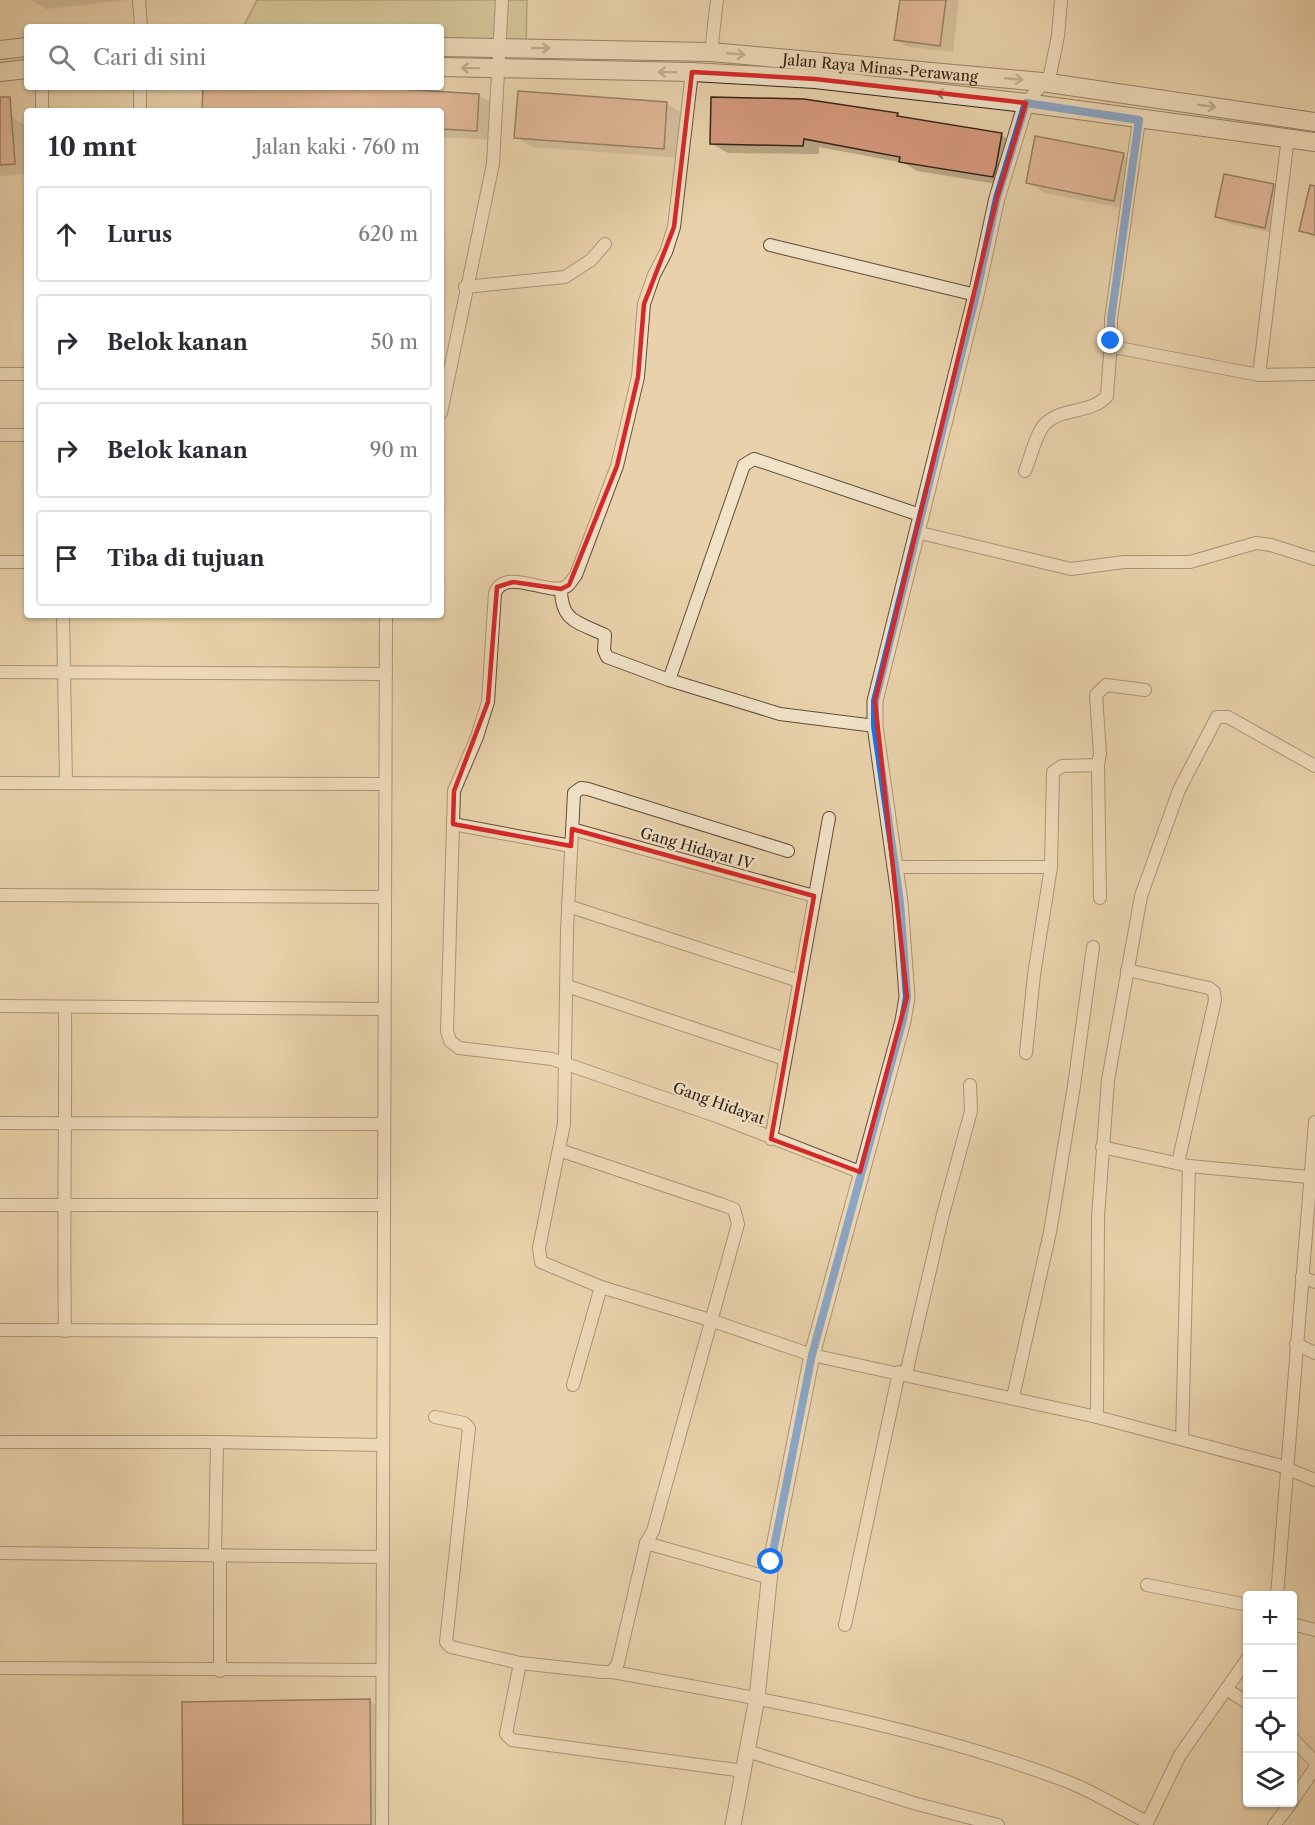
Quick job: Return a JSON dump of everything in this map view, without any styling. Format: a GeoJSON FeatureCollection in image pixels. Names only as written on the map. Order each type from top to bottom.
{"type":"FeatureCollection","features":[{"type":"Feature","properties":{"kind":"main road"},"geometry":{"type":"LineString","coordinates":[[0,50],[24,47]]}},
{"type":"Feature","properties":{"kind":"main road","name":"Jalan Raya Minas-Perawang"},"geometry":{"type":"LineString","coordinates":[[444,47],[711,52],[1042,82],[1315,122]]}},
{"type":"Feature","properties":{"kind":"main road","name":"Jalan Raya Minas-Perawang"},"geometry":{"type":"LineString","coordinates":[[444,67],[692,72],[815,80],[1026,103],[1315,142]]}},
{"type":"Feature","properties":{"kind":"main road"},"geometry":{"type":"LineString","coordinates":[[0,72],[24,69]]}},
{"type":"Feature","properties":{"kind":"street"},"geometry":{"type":"LineString","coordinates":[[139,0],[141,24]]}},
{"type":"Feature","properties":{"kind":"street"},"geometry":{"type":"LineString","coordinates":[[444,396],[465,287],[493,164],[502,0]]}},
{"type":"Feature","properties":{"kind":"street"},"geometry":{"type":"LineString","coordinates":[[711,52],[717,0]]}},
{"type":"Feature","properties":{"kind":"street"},"geometry":{"type":"LineString","coordinates":[[734,1825],[757,1698],[770,1578],[812,1355],[903,1020],[907,997],[895,867],[875,726],[875,701],[976,295],[997,198],[1026,103],[1050,75],[1054,62],[1061,0]]}},
{"type":"Feature","properties":{"kind":"street"},"geometry":{"type":"LineString","coordinates":[[571,846],[453,824],[454,791],[477,737],[488,702],[497,587],[513,582],[561,589],[569,585],[576,575],[617,466],[638,377],[644,304],[654,275],[666,252],[674,226],[692,72]]}},
{"type":"Feature","properties":{"kind":"street"},"geometry":{"type":"LineString","coordinates":[[42,90],[42,108]]}},
{"type":"Feature","properties":{"kind":"street"},"geometry":{"type":"LineString","coordinates":[[140,90],[140,108]]}},
{"type":"Feature","properties":{"kind":"street"},"geometry":{"type":"LineString","coordinates":[[1025,471],[1044,424],[1052,418],[1093,407],[1107,396],[1111,319],[1139,120]]}},
{"type":"Feature","properties":{"kind":"street"},"geometry":{"type":"LineString","coordinates":[[1259,375],[1288,137]]}},
{"type":"Feature","properties":{"kind":"street"},"geometry":{"type":"LineString","coordinates":[[465,287],[565,277],[591,260],[605,244]]}},
{"type":"Feature","properties":{"kind":"street"},"geometry":{"type":"LineString","coordinates":[[770,245],[976,295]]}},
{"type":"Feature","properties":{"kind":"street"},"geometry":{"type":"LineString","coordinates":[[1111,341],[1119,348],[1259,375],[1315,374]]}},
{"type":"Feature","properties":{"kind":"street"},"geometry":{"type":"LineString","coordinates":[[0,374],[24,374]]}},
{"type":"Feature","properties":{"kind":"street"},"geometry":{"type":"LineString","coordinates":[[0,435],[24,435]]}},
{"type":"Feature","properties":{"kind":"street"},"geometry":{"type":"LineString","coordinates":[[669,680],[744,465],[749,460],[754,459],[920,515]]}},
{"type":"Feature","properties":{"kind":"street"},"geometry":{"type":"LineString","coordinates":[[916,531],[1071,569],[1124,562],[1190,562],[1256,543],[1271,544],[1315,559]]}},
{"type":"Feature","properties":{"kind":"street"},"geometry":{"type":"LineString","coordinates":[[0,562],[24,562]]}},
{"type":"Feature","properties":{"kind":"street"},"geometry":{"type":"LineString","coordinates":[[561,589],[561,606],[566,616],[605,636],[607,640],[603,650],[607,657],[669,680],[780,714],[875,726]]}},
{"type":"Feature","properties":{"kind":"street"},"geometry":{"type":"LineString","coordinates":[[63,618],[66,783]]}},
{"type":"Feature","properties":{"kind":"street"},"geometry":{"type":"LineString","coordinates":[[382,1825],[386,618]]}},
{"type":"Feature","properties":{"kind":"street"},"geometry":{"type":"LineString","coordinates":[[0,672],[386,674]]}},
{"type":"Feature","properties":{"kind":"street"},"geometry":{"type":"LineString","coordinates":[[1100,898],[1098,765],[1100,754],[1096,695],[1106,685],[1145,690]]}},
{"type":"Feature","properties":{"kind":"street"},"geometry":{"type":"LineString","coordinates":[[1096,1417],[1098,1217],[1102,1147],[1108,1080],[1141,896],[1179,790],[1215,720],[1220,716],[1228,717],[1315,766]]}},
{"type":"Feature","properties":{"kind":"street"},"geometry":{"type":"LineString","coordinates":[[1026,1053],[1034,975],[1051,867],[1051,778],[1053,772],[1062,766],[1098,765]]}},
{"type":"Feature","properties":{"kind":"street"},"geometry":{"type":"LineString","coordinates":[[0,783],[385,784]]}},
{"type":"Feature","properties":{"kind":"street"},"geometry":{"type":"LineString","coordinates":[[788,851],[581,788],[573,795],[568,906],[564,1124],[539,1248],[540,1260],[601,1287],[710,1320],[812,1355],[1013,1397],[1096,1417],[1286,1468],[1315,1480]]}},
{"type":"Feature","properties":{"kind":"street"},"geometry":{"type":"LineString","coordinates":[[771,1139],[829,818]]}},
{"type":"Feature","properties":{"kind":"street","name":"Gang Hidayat"},"geometry":{"type":"LineString","coordinates":[[453,824],[447,1031],[450,1041],[459,1048],[552,1059],[566,1066],[719,1117],[860,1172]]}},
{"type":"Feature","properties":{"kind":"street","name":"Gang Hidayat IV"},"geometry":{"type":"LineString","coordinates":[[572,829],[814,896]]}},
{"type":"Feature","properties":{"kind":"street"},"geometry":{"type":"LineString","coordinates":[[895,867],[1051,867]]}},
{"type":"Feature","properties":{"kind":"street"},"geometry":{"type":"LineString","coordinates":[[0,895],[385,897]]}},
{"type":"Feature","properties":{"kind":"street"},"geometry":{"type":"LineString","coordinates":[[568,906],[799,981]]}},
{"type":"Feature","properties":{"kind":"street"},"geometry":{"type":"LineString","coordinates":[[1013,1397],[1050,1232],[1074,1086],[1093,947]]}},
{"type":"Feature","properties":{"kind":"street"},"geometry":{"type":"LineString","coordinates":[[1127,970],[1209,988],[1214,992],[1215,1000],[1183,1165],[1182,1439]]}},
{"type":"Feature","properties":{"kind":"street"},"geometry":{"type":"LineString","coordinates":[[567,986],[785,1059]]}},
{"type":"Feature","properties":{"kind":"street"},"geometry":{"type":"LineString","coordinates":[[0,1006],[384,1009]]}},
{"type":"Feature","properties":{"kind":"street"},"geometry":{"type":"LineString","coordinates":[[65,1330],[62,1205],[66,1123],[66,1007]]}},
{"type":"Feature","properties":{"kind":"street"},"geometry":{"type":"LineString","coordinates":[[845,1625],[902,1373],[971,1111],[970,1085]]}},
{"type":"Feature","properties":{"kind":"street"},"geometry":{"type":"LineString","coordinates":[[1277,1591],[1315,1122]]}},
{"type":"Feature","properties":{"kind":"street"},"geometry":{"type":"LineString","coordinates":[[0,1123],[383,1124]]}},
{"type":"Feature","properties":{"kind":"street"},"geometry":{"type":"LineString","coordinates":[[1102,1147],[1183,1165],[1309,1177]]}},
{"type":"Feature","properties":{"kind":"street"},"geometry":{"type":"LineString","coordinates":[[559,1150],[734,1209],[738,1224],[656,1521],[646,1543],[618,1664],[612,1672]]}},
{"type":"Feature","properties":{"kind":"street"},"geometry":{"type":"LineString","coordinates":[[0,1205],[383,1205]]}},
{"type":"Feature","properties":{"kind":"street"},"geometry":{"type":"LineString","coordinates":[[1302,1277],[1315,1282]]}},
{"type":"Feature","properties":{"kind":"street"},"geometry":{"type":"LineString","coordinates":[[573,1385],[601,1287]]}},
{"type":"Feature","properties":{"kind":"street"},"geometry":{"type":"LineString","coordinates":[[0,1330],[383,1331]]}},
{"type":"Feature","properties":{"kind":"street"},"geometry":{"type":"LineString","coordinates":[[1296,1344],[1315,1353]]}},
{"type":"Feature","properties":{"kind":"street"},"geometry":{"type":"LineString","coordinates":[[435,1417],[464,1423],[469,1428],[470,1436],[446,1642],[451,1647],[520,1663],[612,1672],[868,1720],[961,1746],[1068,1782],[1147,1824],[1180,1755],[1243,1665]]}},
{"type":"Feature","properties":{"kind":"street"},"geometry":{"type":"LineString","coordinates":[[0,1442],[383,1445]]}},
{"type":"Feature","properties":{"kind":"street"},"geometry":{"type":"LineString","coordinates":[[217,1442],[220,1671]]}},
{"type":"Feature","properties":{"kind":"street"},"geometry":{"type":"LineString","coordinates":[[646,1543],[770,1578]]}},
{"type":"Feature","properties":{"kind":"street"},"geometry":{"type":"LineString","coordinates":[[0,1553],[383,1557]]}},
{"type":"Feature","properties":{"kind":"street"},"geometry":{"type":"LineString","coordinates":[[1147,1585],[1243,1604]]}},
{"type":"Feature","properties":{"kind":"street"},"geometry":{"type":"LineString","coordinates":[[1297,1625],[1315,1630]]}},
{"type":"Feature","properties":{"kind":"street"},"geometry":{"type":"LineString","coordinates":[[520,1663],[506,1731],[512,1740],[744,1771]]}},
{"type":"Feature","properties":{"kind":"street"},"geometry":{"type":"LineString","coordinates":[[0,1668],[220,1671],[382,1670]]}},
{"type":"Feature","properties":{"kind":"street"},"geometry":{"type":"LineString","coordinates":[[1226,1689],[1243,1700]]}},
{"type":"Feature","properties":{"kind":"street"},"geometry":{"type":"LineString","coordinates":[[1297,1742],[1315,1762]]}},
{"type":"Feature","properties":{"kind":"street"},"geometry":{"type":"LineString","coordinates":[[747,1751],[917,1804],[998,1825]]}},
{"type":"Feature","properties":{"kind":"street"},"geometry":{"type":"LineString","coordinates":[[1297,1795],[1315,1768]]}},
{"type":"Feature","properties":{"kind":"street"},"geometry":{"type":"LineString","coordinates":[[1274,1825],[1288,1807]]}},
{"type":"Feature","properties":{"kind":"highlighted area"},"geometry":{"type":"Polygon","coordinates":[[[692,72],[815,79],[1026,103],[997,198],[875,701],[907,997],[860,1172],[771,1139],[814,896],[572,829],[571,846],[453,824],[454,791],[488,702],[497,587],[513,582],[561,589],[569,585],[617,466],[638,377],[644,304],[674,227],[692,72]]]}},
{"type":"Feature","properties":{"kind":"shaded area"},"geometry":{"type":"Polygon","coordinates":[[[257,0],[527,0],[526,53],[444,50],[444,24],[245,24],[257,0]]]}},
{"type":"Feature","properties":{"kind":"building"},"geometry":{"type":"Polygon","coordinates":[[[900,0],[946,0],[940,46],[894,40],[900,0]]]}},
{"type":"Feature","properties":{"kind":"building"},"geometry":{"type":"Polygon","coordinates":[[[203,90],[416,90],[479,94],[477,131],[444,129],[444,108],[202,108],[203,90]]]}},
{"type":"Feature","properties":{"kind":"building"},"geometry":{"type":"Polygon","coordinates":[[[518,91],[667,102],[664,149],[514,138],[518,91]]]}},
{"type":"Feature","properties":{"kind":"building"},"geometry":{"type":"Polygon","coordinates":[[[0,97],[10,97],[15,164],[0,165],[0,97]]]}},
{"type":"Feature","properties":{"kind":"building"},"geometry":{"type":"Polygon","coordinates":[[[711,97],[804,99],[898,113],[897,116],[1002,133],[996,167],[993,177],[899,162],[900,157],[804,139],[803,146],[710,144],[711,97]]]}},
{"type":"Feature","properties":{"kind":"building"},"geometry":{"type":"Polygon","coordinates":[[[1035,136],[1124,153],[1114,201],[1026,183],[1035,136]]]}},
{"type":"Feature","properties":{"kind":"building"},"geometry":{"type":"Polygon","coordinates":[[[1224,174],[1274,184],[1265,228],[1215,217],[1224,174]]]}},
{"type":"Feature","properties":{"kind":"building"},"geometry":{"type":"Polygon","coordinates":[[[1310,185],[1315,186],[1315,235],[1299,231],[1310,185]]]}},
{"type":"Feature","properties":{"kind":"building"},"geometry":{"type":"Polygon","coordinates":[[[370,1699],[371,1825],[183,1825],[182,1702],[370,1699]]]}},
{"type":"Feature","properties":{"kind":"route"},"geometry":{"type":"LineString","coordinates":[[771,1562],[812,1355],[853,1209],[860,1172],[903,1020],[907,997],[900,902],[875,726],[875,701],[976,295],[997,198],[1026,103],[1139,120],[1111,319],[1111,341]]}}]}
